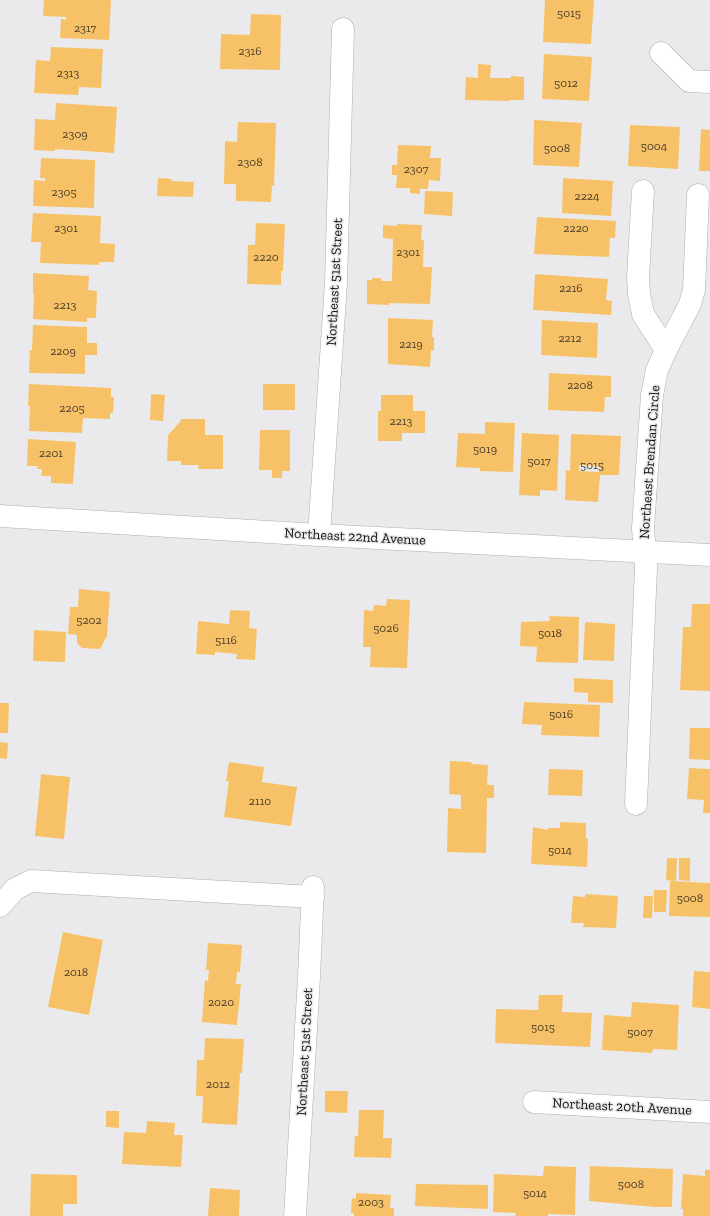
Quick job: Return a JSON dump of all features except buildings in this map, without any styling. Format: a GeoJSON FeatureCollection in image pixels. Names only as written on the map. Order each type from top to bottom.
{"type":"FeatureCollection","features":[{"type":"Feature","properties":{"kind":"street","name":"Northeast 51st Street"},"geometry":{"type":"LineString","coordinates":[[319,535],[336,283],[343,29]]}},
{"type":"Feature","properties":{"kind":"street"},"geometry":{"type":"LineString","coordinates":[[661,53],[689,81],[710,82]]}},
{"type":"Feature","properties":{"kind":"street"},"geometry":{"type":"LineString","coordinates":[[643,191],[638,277],[639,294],[643,314],[666,350]]}},
{"type":"Feature","properties":{"kind":"street","name":"Northeast Brendan Circle"},"geometry":{"type":"LineString","coordinates":[[636,804],[646,568],[643,528],[652,395],[657,370],[690,304],[694,290],[698,196]]}},
{"type":"Feature","properties":{"kind":"street","name":"Northeast 22nd Avenue"},"geometry":{"type":"LineString","coordinates":[[0,516],[319,535],[710,555]]}},
{"type":"Feature","properties":{"kind":"street","name":"Northeast 51st Street"},"geometry":{"type":"LineString","coordinates":[[0,906],[15,888],[30,881],[313,892],[295,1216]]}},
{"type":"Feature","properties":{"kind":"street","name":"Northeast 20th Avenue"},"geometry":{"type":"LineString","coordinates":[[534,1102],[710,1112]]}}]}
